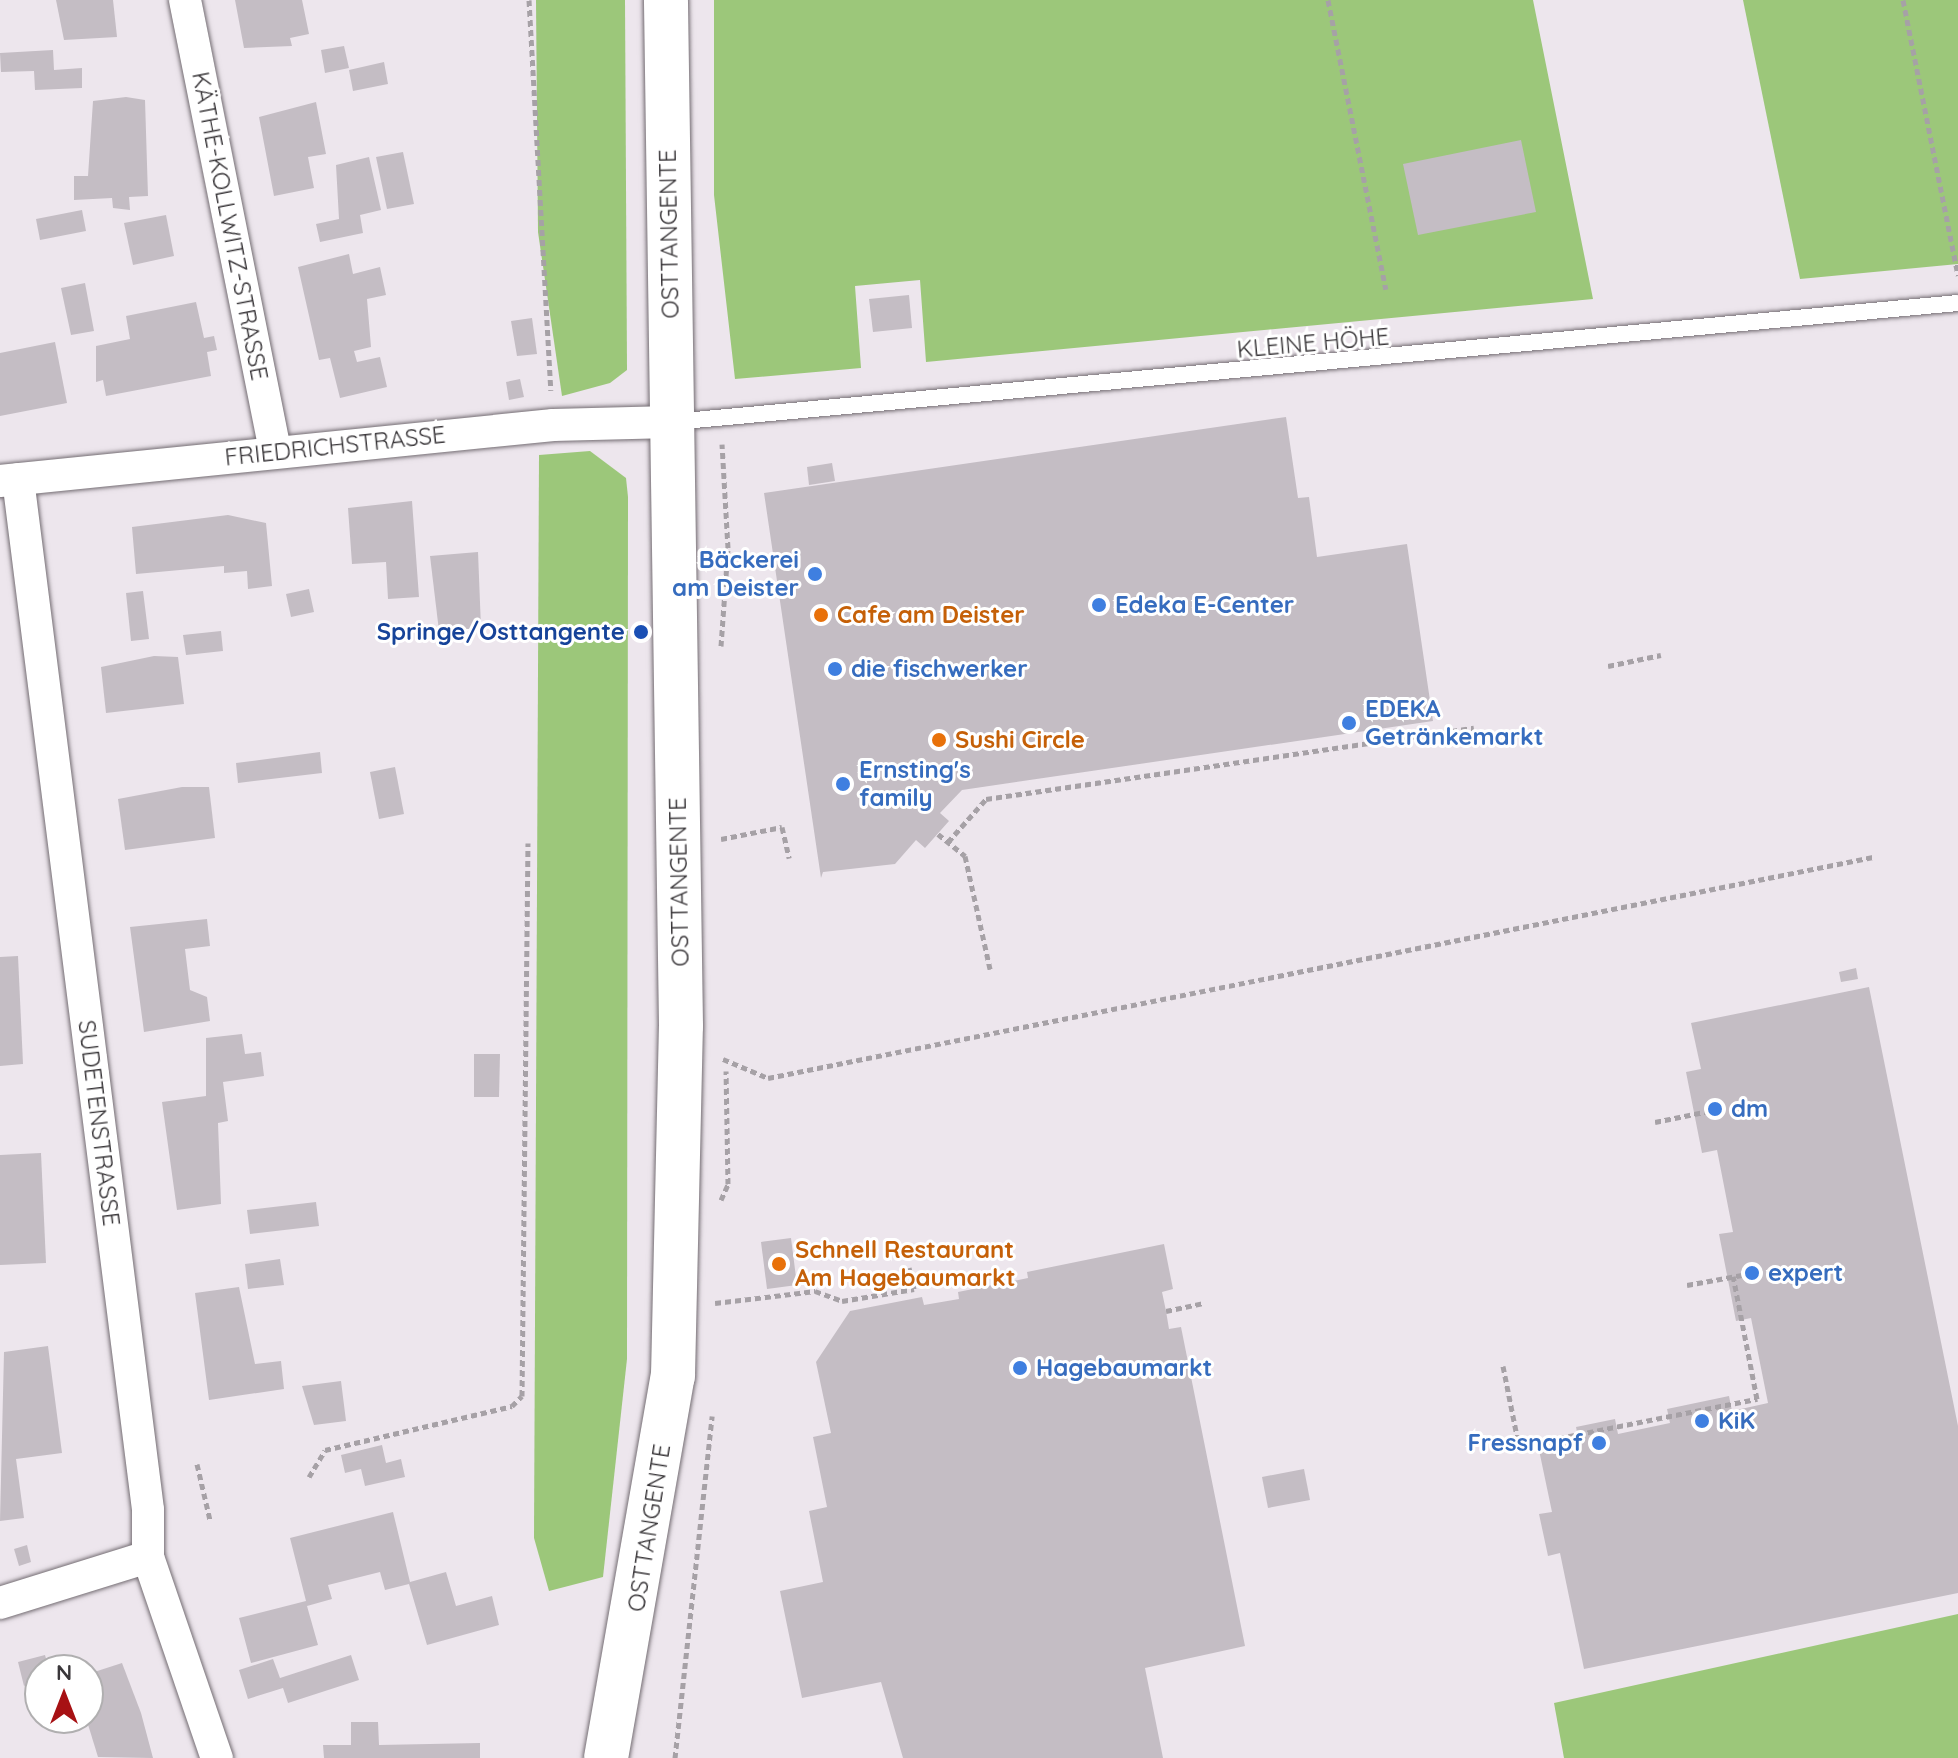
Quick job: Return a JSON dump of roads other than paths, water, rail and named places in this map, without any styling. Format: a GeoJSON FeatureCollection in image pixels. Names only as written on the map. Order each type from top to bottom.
{"type":"FeatureCollection","features":[{"type":"Feature","properties":{"kind":"street","name":"KÄTHE-KOLLWITZ-STRASSE"},"geometry":{"type":"LineString","coordinates":[[185,0],[275,452]]}},
{"type":"Feature","properties":{"kind":"street","name":"OSTTANGENTE"},"geometry":{"type":"LineString","coordinates":[[606,1758],[673,1376],[681,1026],[666,0]]}},
{"type":"Feature","properties":{"kind":"street","name":"FRIEDRICHSTRASSE"},"geometry":{"type":"LineString","coordinates":[[9,480],[553,425],[671,422]]}},
{"type":"Feature","properties":{"kind":"street","name":"SUDETENSTRASSE"},"geometry":{"type":"LineString","coordinates":[[9,480],[146,1495],[148,1557],[217,1758]]}},
{"type":"Feature","properties":{"kind":"street"},"geometry":{"type":"LineString","coordinates":[[0,1603],[148,1557]]}},
{"type":"Feature","properties":{"kind":"lane","name":"KLEINE HÖHE"},"geometry":{"type":"LineString","coordinates":[[671,422],[1958,303]]}},
{"type":"Feature","properties":{"kind":"place","name":"Bäckerei am Deister"},"geometry":{"type":"Point","coordinates":[815,574]}},
{"type":"Feature","properties":{"kind":"place","name":"Edeka E-Center"},"geometry":{"type":"Point","coordinates":[1099,605]}},
{"type":"Feature","properties":{"kind":"place","name":"Cafe am Deister"},"geometry":{"type":"Point","coordinates":[821,615]}},
{"type":"Feature","properties":{"kind":"place","name":"Springe/Osttangente"},"geometry":{"type":"Point","coordinates":[641,632]}},
{"type":"Feature","properties":{"kind":"place","name":"die fischwerker"},"geometry":{"type":"Point","coordinates":[835,669]}},
{"type":"Feature","properties":{"kind":"place","name":"EDEKA Getränkemarkt"},"geometry":{"type":"Point","coordinates":[1349,723]}},
{"type":"Feature","properties":{"kind":"place","name":"Sushi Circle"},"geometry":{"type":"Point","coordinates":[939,740]}},
{"type":"Feature","properties":{"kind":"place","name":"Ernsting's family"},"geometry":{"type":"Point","coordinates":[843,784]}},
{"type":"Feature","properties":{"kind":"place","name":"dm"},"geometry":{"type":"Point","coordinates":[1715,1109]}},
{"type":"Feature","properties":{"kind":"place","name":"Schnell Restaurant Am Hagebaumarkt"},"geometry":{"type":"Point","coordinates":[779,1264]}},
{"type":"Feature","properties":{"kind":"place","name":"expert"},"geometry":{"type":"Point","coordinates":[1752,1273]}},
{"type":"Feature","properties":{"kind":"place","name":"Hagebaumarkt"},"geometry":{"type":"Point","coordinates":[1020,1368]}},
{"type":"Feature","properties":{"kind":"place","name":"KiK"},"geometry":{"type":"Point","coordinates":[1702,1421]}},
{"type":"Feature","properties":{"kind":"place","name":"Fressnapf"},"geometry":{"type":"Point","coordinates":[1599,1443]}}]}
